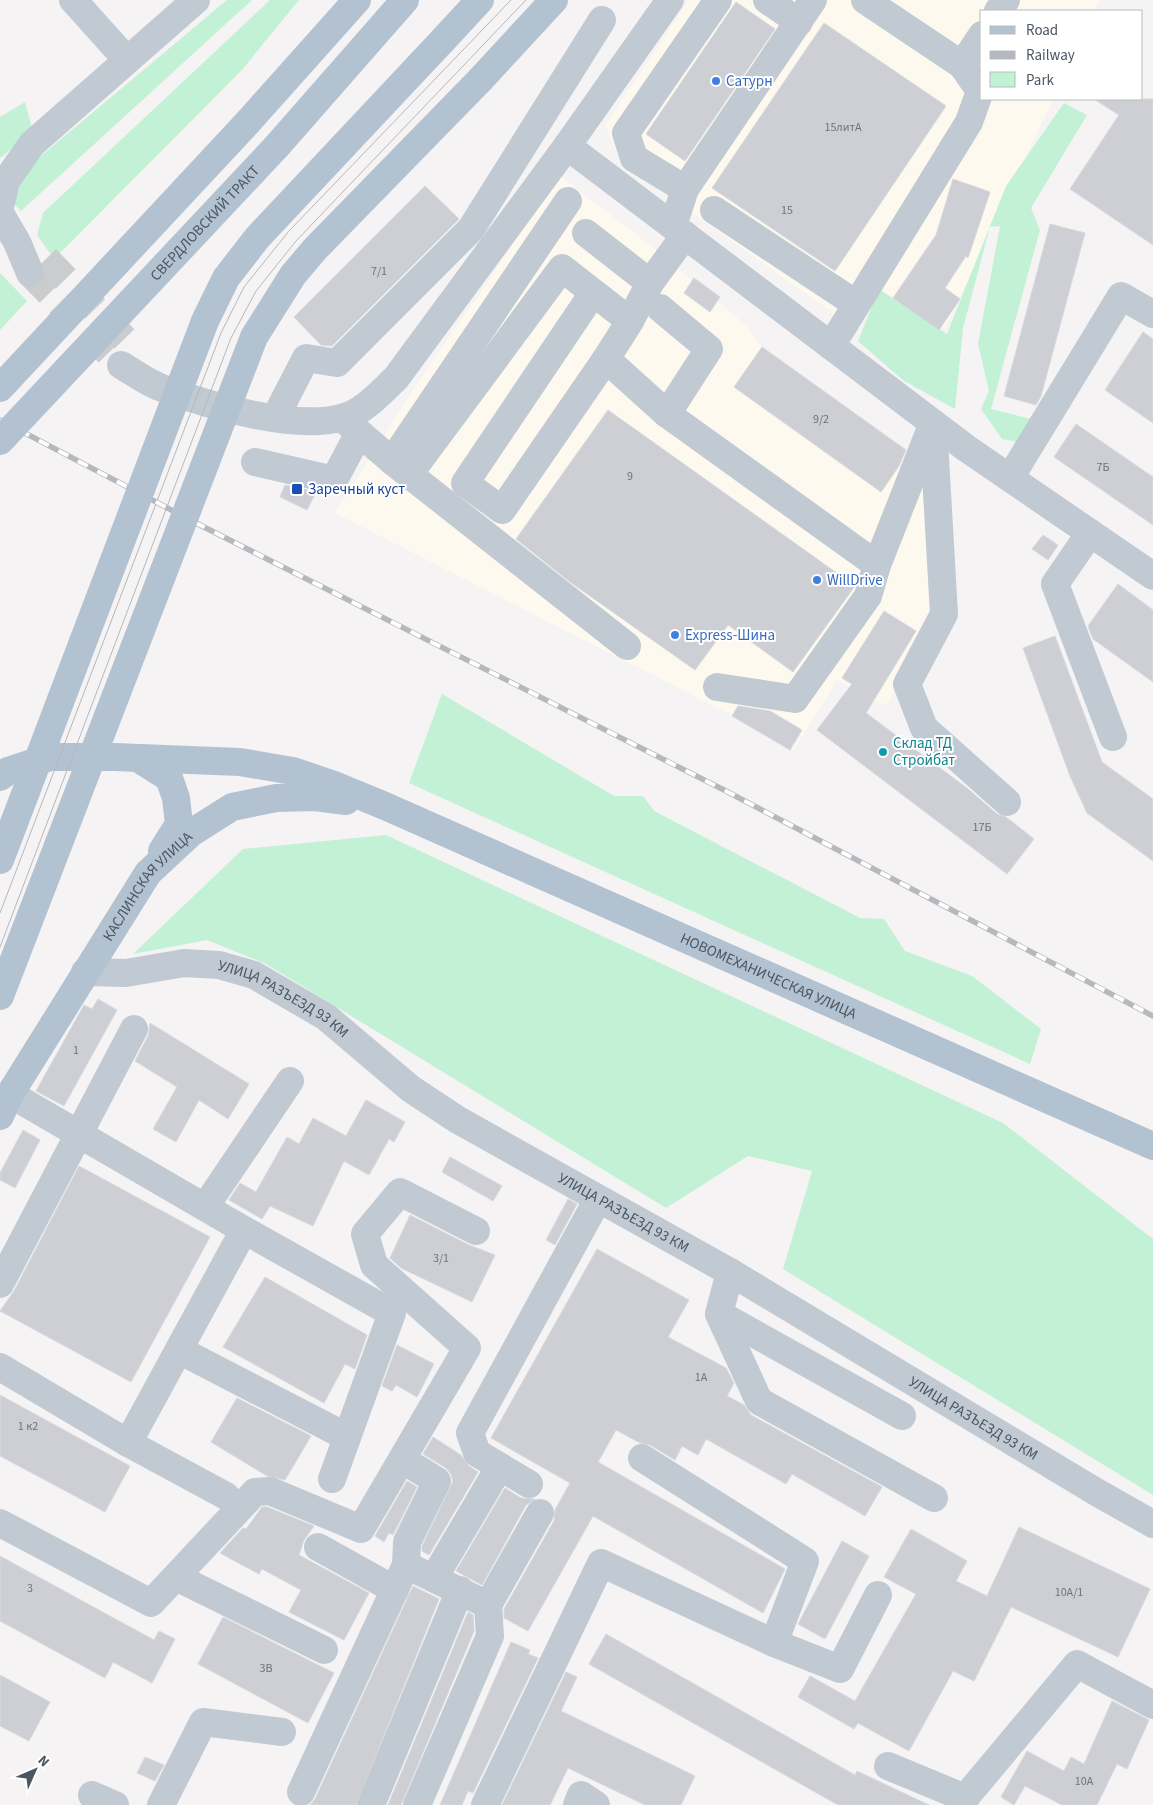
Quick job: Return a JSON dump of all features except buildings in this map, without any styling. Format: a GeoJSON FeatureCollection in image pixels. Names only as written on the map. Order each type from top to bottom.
{"type":"FeatureCollection","features":[{"type":"Feature","properties":{"kind":"main road"},"geometry":{"type":"LineString","coordinates":[[0,388],[248,122],[357,0]]}},
{"type":"Feature","properties":{"kind":"main road","name":"СВЕРДЛОВСКИЙ ТРАКТ"},"geometry":{"type":"LineString","coordinates":[[0,442],[277,146],[405,0]]}},
{"type":"Feature","properties":{"kind":"main road"},"geometry":{"type":"LineString","coordinates":[[0,860],[201,330],[226,278],[257,238],[480,0]]}},
{"type":"Feature","properties":{"kind":"main road"},"geometry":{"type":"LineString","coordinates":[[0,996],[254,338],[293,275],[315,248],[480,80],[554,0]]}},
{"type":"Feature","properties":{"kind":"main road"},"geometry":{"type":"LineString","coordinates":[[0,777],[8,771],[50,757],[240,762],[293,771],[385,806]]}},
{"type":"Feature","properties":{"kind":"main road"},"geometry":{"type":"LineString","coordinates":[[139,758],[169,778],[176,798],[179,824],[148,874]]}},
{"type":"Feature","properties":{"kind":"main road","name":"КАСЛИНСКАЯ УЛИЦА"},"geometry":{"type":"LineString","coordinates":[[5,1105],[85,972],[148,874],[191,833],[232,807],[276,798],[315,797],[385,806]]}},
{"type":"Feature","properties":{"kind":"main road","name":"НОВОМЕХАНИЧЕСКАЯ УЛИЦА"},"geometry":{"type":"LineString","coordinates":[[385,806],[1153,1146]]}},
{"type":"Feature","properties":{"kind":"street"},"geometry":{"type":"LineString","coordinates":[[73,0],[127,60]]}},
{"type":"Feature","properties":{"kind":"street"},"geometry":{"type":"LineString","coordinates":[[0,207],[6,181],[32,144],[196,0]]}},
{"type":"Feature","properties":{"kind":"street"},"geometry":{"type":"LineString","coordinates":[[255,462],[334,480],[351,426],[365,407],[396,378],[567,146],[670,0]]}},
{"type":"Feature","properties":{"kind":"street"},"geometry":{"type":"LineString","coordinates":[[685,189],[634,158],[626,133],[718,0]]}},
{"type":"Feature","properties":{"kind":"street"},"geometry":{"type":"LineString","coordinates":[[593,294],[465,483],[502,510],[630,321],[655,295],[679,231],[685,189],[806,11],[766,0]]}},
{"type":"Feature","properties":{"kind":"street"},"geometry":{"type":"LineString","coordinates":[[831,346],[969,122],[980,91],[962,65],[865,0]]}},
{"type":"Feature","properties":{"kind":"street"},"geometry":{"type":"LineString","coordinates":[[275,418],[306,358],[337,364],[471,229],[602,20]]}},
{"type":"Feature","properties":{"kind":"street"},"geometry":{"type":"LineString","coordinates":[[962,65],[980,39]]}},
{"type":"Feature","properties":{"kind":"street"},"geometry":{"type":"LineString","coordinates":[[567,146],[933,423],[1153,576]]}},
{"type":"Feature","properties":{"kind":"street"},"geometry":{"type":"LineString","coordinates":[[401,467],[492,314],[568,201]]}},
{"type":"Feature","properties":{"kind":"street"},"geometry":{"type":"LineString","coordinates":[[714,210],[856,304]]}},
{"type":"Feature","properties":{"kind":"street"},"geometry":{"type":"LineString","coordinates":[[0,213],[17,242],[38,266]]}},
{"type":"Feature","properties":{"kind":"street"},"geometry":{"type":"LineString","coordinates":[[586,233],[655,295],[708,349],[667,414]]}},
{"type":"Feature","properties":{"kind":"street"},"geometry":{"type":"LineString","coordinates":[[401,467],[516,329],[562,268],[630,321]]}},
{"type":"Feature","properties":{"kind":"street"},"geometry":{"type":"LineString","coordinates":[[1010,478],[1121,296],[1153,314]]}},
{"type":"Feature","properties":{"kind":"street"},"geometry":{"type":"LineString","coordinates":[[492,314],[516,329]]}},
{"type":"Feature","properties":{"kind":"street"},"geometry":{"type":"LineString","coordinates":[[128,357],[154,384],[203,401],[275,418],[321,421],[351,426],[627,646]]}},
{"type":"Feature","properties":{"kind":"street"},"geometry":{"type":"LineString","coordinates":[[606,359],[667,414],[877,565]]}},
{"type":"Feature","properties":{"kind":"street"},"geometry":{"type":"LineString","coordinates":[[717,687],[795,699],[868,596],[877,565],[933,423]]}},
{"type":"Feature","properties":{"kind":"street"},"geometry":{"type":"LineString","coordinates":[[933,423],[944,614],[908,684],[924,728],[1007,802]]}},
{"type":"Feature","properties":{"kind":"street"},"geometry":{"type":"LineString","coordinates":[[1090,533],[1055,584],[1113,737]]}},
{"type":"Feature","properties":{"kind":"street","name":"УЛИЦА РАЗЪЕЗД 93 КМ"},"geometry":{"type":"LineString","coordinates":[[85,972],[126,973],[184,963],[218,965],[254,975],[326,1018],[410,1089],[458,1120],[730,1272],[1098,1493],[1153,1524]]}},
{"type":"Feature","properties":{"kind":"street"},"geometry":{"type":"LineString","coordinates":[[0,1284],[134,1029]]}},
{"type":"Feature","properties":{"kind":"street"},"geometry":{"type":"LineString","coordinates":[[205,1207],[290,1081]]}},
{"type":"Feature","properties":{"kind":"street"},"geometry":{"type":"LineString","coordinates":[[5,1105],[80,1134],[244,1230],[392,1312],[332,1478]]}},
{"type":"Feature","properties":{"kind":"street"},"geometry":{"type":"LineString","coordinates":[[0,1524],[151,1603],[255,1492],[270,1491],[361,1529],[467,1348],[374,1265],[365,1234],[400,1192],[476,1231]]}},
{"type":"Feature","properties":{"kind":"street"},"geometry":{"type":"LineString","coordinates":[[529,1484],[477,1453],[470,1433],[598,1199]]}},
{"type":"Feature","properties":{"kind":"street"},"geometry":{"type":"LineString","coordinates":[[128,1443],[244,1230]]}},
{"type":"Feature","properties":{"kind":"street"},"geometry":{"type":"LineString","coordinates":[[730,1272],[719,1314],[759,1401],[934,1498]]}},
{"type":"Feature","properties":{"kind":"street"},"geometry":{"type":"LineString","coordinates":[[719,1314],[902,1416]]}},
{"type":"Feature","properties":{"kind":"street"},"geometry":{"type":"LineString","coordinates":[[179,1350],[347,1437]]}},
{"type":"Feature","properties":{"kind":"street"},"geometry":{"type":"LineString","coordinates":[[0,1367],[128,1443],[226,1496]]}},
{"type":"Feature","properties":{"kind":"street"},"geometry":{"type":"LineString","coordinates":[[642,1458],[805,1561],[774,1643]]}},
{"type":"Feature","properties":{"kind":"street"},"geometry":{"type":"LineString","coordinates":[[300,1792],[406,1565],[407,1542],[436,1481],[416,1468]]}},
{"type":"Feature","properties":{"kind":"street"},"geometry":{"type":"LineString","coordinates":[[434,1578],[493,1478]]}},
{"type":"Feature","properties":{"kind":"street"},"geometry":{"type":"LineString","coordinates":[[417,1805],[490,1636],[488,1605],[540,1513]]}},
{"type":"Feature","properties":{"kind":"street"},"geometry":{"type":"LineString","coordinates":[[318,1547],[395,1590]]}},
{"type":"Feature","properties":{"kind":"street"},"geometry":{"type":"LineString","coordinates":[[485,1805],[601,1563],[774,1643],[840,1668],[878,1595]]}},
{"type":"Feature","properties":{"kind":"street"},"geometry":{"type":"LineString","coordinates":[[406,1565],[488,1605]]}},
{"type":"Feature","properties":{"kind":"street"},"geometry":{"type":"LineString","coordinates":[[176,1577],[324,1650]]}},
{"type":"Feature","properties":{"kind":"street"},"geometry":{"type":"LineString","coordinates":[[371,1805],[460,1590]]}},
{"type":"Feature","properties":{"kind":"street"},"geometry":{"type":"LineString","coordinates":[[888,1766],[965,1798],[1077,1664],[1153,1705]]}},
{"type":"Feature","properties":{"kind":"street"},"geometry":{"type":"LineString","coordinates":[[161,1805],[203,1722],[282,1732]]}},
{"type":"Feature","properties":{"kind":"street"},"geometry":{"type":"LineString","coordinates":[[577,1805],[581,1796],[596,1805]]}},
{"type":"Feature","properties":{"kind":"shaded area"},"geometry":{"type":"Polygon","coordinates":[[[689,0],[1099,0],[1094,10],[980,10],[980,100],[1053,100],[945,329],[862,280],[836,315],[622,163],[605,125],[689,0]]]}},
{"type":"Feature","properties":{"kind":"shaded area"},"geometry":{"type":"Polygon","coordinates":[[[560,176],[655,249],[747,326],[762,347],[909,452],[902,462],[927,480],[933,615],[886,706],[837,680],[793,751],[745,722],[335,513],[415,387],[560,176]]]}},
{"type":"Feature","properties":{"kind":"green space"},"geometry":{"type":"Polygon","coordinates":[[[227,0],[252,0],[21,211],[11,201],[29,166],[227,0]]]}},
{"type":"Feature","properties":{"kind":"green space"},"geometry":{"type":"Polygon","coordinates":[[[270,0],[299,0],[241,71],[54,259],[37,235],[43,213],[270,0]]]}},
{"type":"Feature","properties":{"kind":"green space"},"geometry":{"type":"Polygon","coordinates":[[[25,102],[33,132],[0,158],[0,117],[25,102]]]}},
{"type":"Feature","properties":{"kind":"green space"},"geometry":{"type":"Polygon","coordinates":[[[1064,103],[1087,115],[1031,208],[1040,230],[991,409],[1048,423],[1024,443],[1002,439],[981,409],[989,391],[978,344],[1000,226],[990,227],[963,328],[955,409],[904,381],[858,341],[879,289],[947,334],[1006,186],[1064,103]]]}},
{"type":"Feature","properties":{"kind":"green space"},"geometry":{"type":"Polygon","coordinates":[[[0,273],[27,301],[0,330],[0,273]]]}},
{"type":"Feature","properties":{"kind":"green space"},"geometry":{"type":"Polygon","coordinates":[[[442,694],[614,796],[643,796],[654,811],[860,918],[884,919],[905,951],[972,976],[1041,1029],[1030,1064],[409,783],[442,694]]]}},
{"type":"Feature","properties":{"kind":"green space"},"geometry":{"type":"Polygon","coordinates":[[[386,835],[1003,1123],[1153,1239],[1153,1495],[783,1269],[812,1171],[748,1156],[666,1208],[266,964],[207,940],[133,954],[243,849],[386,835]]]}},
{"type":"Feature","properties":{"kind":"tunnel"},"geometry":{"type":"LineString","coordinates":[[46,259],[134,349]]}},
{"type":"Feature","properties":{"kind":"tunnel"},"geometry":{"type":"LineString","coordinates":[[30,273],[121,365]]}},
{"type":"Feature","properties":{"kind":"tram line"},"geometry":{"type":"LineString","coordinates":[[0,913],[221,333],[244,287],[289,231],[511,0]]}},
{"type":"Feature","properties":{"kind":"tram line"},"geometry":{"type":"LineString","coordinates":[[0,947],[231,338],[256,291],[296,241],[526,0]]}},
{"type":"Feature","properties":{"kind":"railway"},"geometry":{"type":"LineString","coordinates":[[0,420],[198,524],[724,790],[1153,1016]]}},
{"type":"Feature","properties":{"kind":"place","name":"Сатурн"},"geometry":{"type":"Point","coordinates":[716,81]}},
{"type":"Feature","properties":{"kind":"place","name":"Заречный куст"},"geometry":{"type":"Point","coordinates":[297,489]}},
{"type":"Feature","properties":{"kind":"place","name":"WillDrive"},"geometry":{"type":"Point","coordinates":[817,580]}},
{"type":"Feature","properties":{"kind":"place","name":"Express-Шина"},"geometry":{"type":"Point","coordinates":[675,635]}},
{"type":"Feature","properties":{"kind":"place","name":"Склад ТД Стройбат"},"geometry":{"type":"Point","coordinates":[883,752]}}]}
